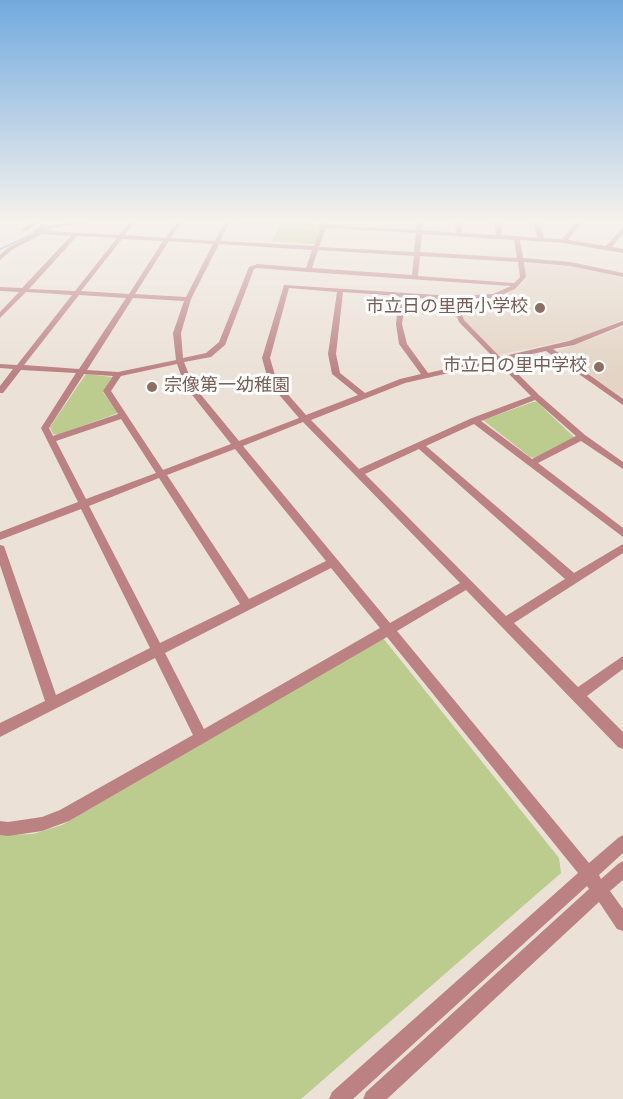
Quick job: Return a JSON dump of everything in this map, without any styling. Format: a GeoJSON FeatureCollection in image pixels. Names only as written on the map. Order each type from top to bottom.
{"type":"FeatureCollection","features":[{"type":"Feature","properties":{"kind":"street"},"geometry":{"type":"LineString","coordinates":[[0,316],[41,271]]}},
{"type":"Feature","properties":{"kind":"street"},"geometry":{"type":"LineString","coordinates":[[0,391],[94,271]]}},
{"type":"Feature","properties":{"kind":"street"},"geometry":{"type":"LineString","coordinates":[[147,271],[45,428],[201,737]]}},
{"type":"Feature","properties":{"kind":"street"},"geometry":{"type":"LineString","coordinates":[[202,271],[188,299],[177,333],[180,363],[189,386],[589,875],[623,923]]}},
{"type":"Feature","properties":{"kind":"street"},"geometry":{"type":"LineString","coordinates":[[0,366],[118,374],[180,363],[208,355],[222,343],[250,271]]}},
{"type":"Feature","properties":{"kind":"street"},"geometry":{"type":"LineString","coordinates":[[328,271],[517,285]]}},
{"type":"Feature","properties":{"kind":"street"},"geometry":{"type":"LineString","coordinates":[[415,271],[415,277]]}},
{"type":"Feature","properties":{"kind":"street"},"geometry":{"type":"LineString","coordinates":[[523,271],[523,277],[517,285],[494,296],[453,298],[286,286],[266,358],[273,383],[305,419],[623,742]]}},
{"type":"Feature","properties":{"kind":"street"},"geometry":{"type":"LineString","coordinates":[[605,271],[623,275]]}},
{"type":"Feature","properties":{"kind":"street"},"geometry":{"type":"LineString","coordinates":[[0,289],[188,299]]}},
{"type":"Feature","properties":{"kind":"street"},"geometry":{"type":"LineString","coordinates":[[340,290],[332,354],[336,374],[364,396]]}},
{"type":"Feature","properties":{"kind":"street"},"geometry":{"type":"LineString","coordinates":[[402,294],[399,324],[403,344],[424,374]]}},
{"type":"Feature","properties":{"kind":"street"},"geometry":{"type":"LineString","coordinates":[[453,298],[461,321],[536,398],[582,437],[623,466]]}},
{"type":"Feature","properties":{"kind":"street"},"geometry":{"type":"LineString","coordinates":[[0,536],[424,374],[548,349],[596,335],[623,322]]}},
{"type":"Feature","properties":{"kind":"street"},"geometry":{"type":"LineString","coordinates":[[548,349],[623,404]]}},
{"type":"Feature","properties":{"kind":"street"},"geometry":{"type":"LineString","coordinates":[[118,374],[107,391],[247,605]]}},
{"type":"Feature","properties":{"kind":"street"},"geometry":{"type":"LineString","coordinates":[[358,473],[475,420],[536,398]]}},
{"type":"Feature","properties":{"kind":"street"},"geometry":{"type":"LineString","coordinates":[[51,440],[123,415]]}},
{"type":"Feature","properties":{"kind":"street"},"geometry":{"type":"LineString","coordinates":[[475,420],[623,533]]}},
{"type":"Feature","properties":{"kind":"street"},"geometry":{"type":"LineString","coordinates":[[531,463],[582,437]]}},
{"type":"Feature","properties":{"kind":"street"},"geometry":{"type":"LineString","coordinates":[[420,445],[573,579]]}},
{"type":"Feature","properties":{"kind":"street"},"geometry":{"type":"LineString","coordinates":[[506,622],[623,548]]}},
{"type":"Feature","properties":{"kind":"street"},"geometry":{"type":"LineString","coordinates":[[0,549],[52,703]]}},
{"type":"Feature","properties":{"kind":"street"},"geometry":{"type":"LineString","coordinates":[[0,730],[333,562]]}},
{"type":"Feature","properties":{"kind":"street"},"geometry":{"type":"LineString","coordinates":[[0,828],[42,824],[64,816],[468,584]]}},
{"type":"Feature","properties":{"kind":"street"},"geometry":{"type":"LineString","coordinates":[[578,695],[623,662]]}},
{"type":"Feature","properties":{"kind":"street"},"geometry":{"type":"LineString","coordinates":[[339,1099],[623,843]]}},
{"type":"Feature","properties":{"kind":"street"},"geometry":{"type":"LineString","coordinates":[[373,1099],[623,869]]}},
{"type":"Feature","properties":{"kind":"shaded area","name":"市立日の里西小学校"},"geometry":{"type":"Polygon","coordinates":[[[525,271],[594,271],[623,278],[623,320],[575,339],[498,355],[465,322],[456,301],[492,298],[514,290],[526,280],[525,271]]]}},
{"type":"Feature","properties":{"kind":"shaded area","name":"市立日の里中学校"},"geometry":{"type":"Polygon","coordinates":[[[623,327],[623,401],[555,352],[623,327]]]}},
{"type":"Feature","properties":{"kind":"green space"},"geometry":{"type":"Polygon","coordinates":[[[86,374],[112,377],[103,392],[118,413],[58,435],[53,434],[50,427],[86,374]]]}},
{"type":"Feature","properties":{"kind":"green space"},"geometry":{"type":"Polygon","coordinates":[[[537,402],[575,438],[535,458],[530,457],[483,420],[537,402]]]}},
{"type":"Feature","properties":{"kind":"green space"},"geometry":{"type":"Polygon","coordinates":[[[383,638],[559,858],[561,873],[301,1099],[0,1099],[0,835],[33,834],[62,825],[383,638]]]}},
{"type":"Feature","properties":{"kind":"place","name":"市立日の里西小学校"},"geometry":{"type":"Point","coordinates":[540,308]}},
{"type":"Feature","properties":{"kind":"place","name":"市立日の里中学校"},"geometry":{"type":"Point","coordinates":[599,367]}},
{"type":"Feature","properties":{"kind":"place","name":"宗像第一幼稚園"},"geometry":{"type":"Point","coordinates":[152,387]}}]}
